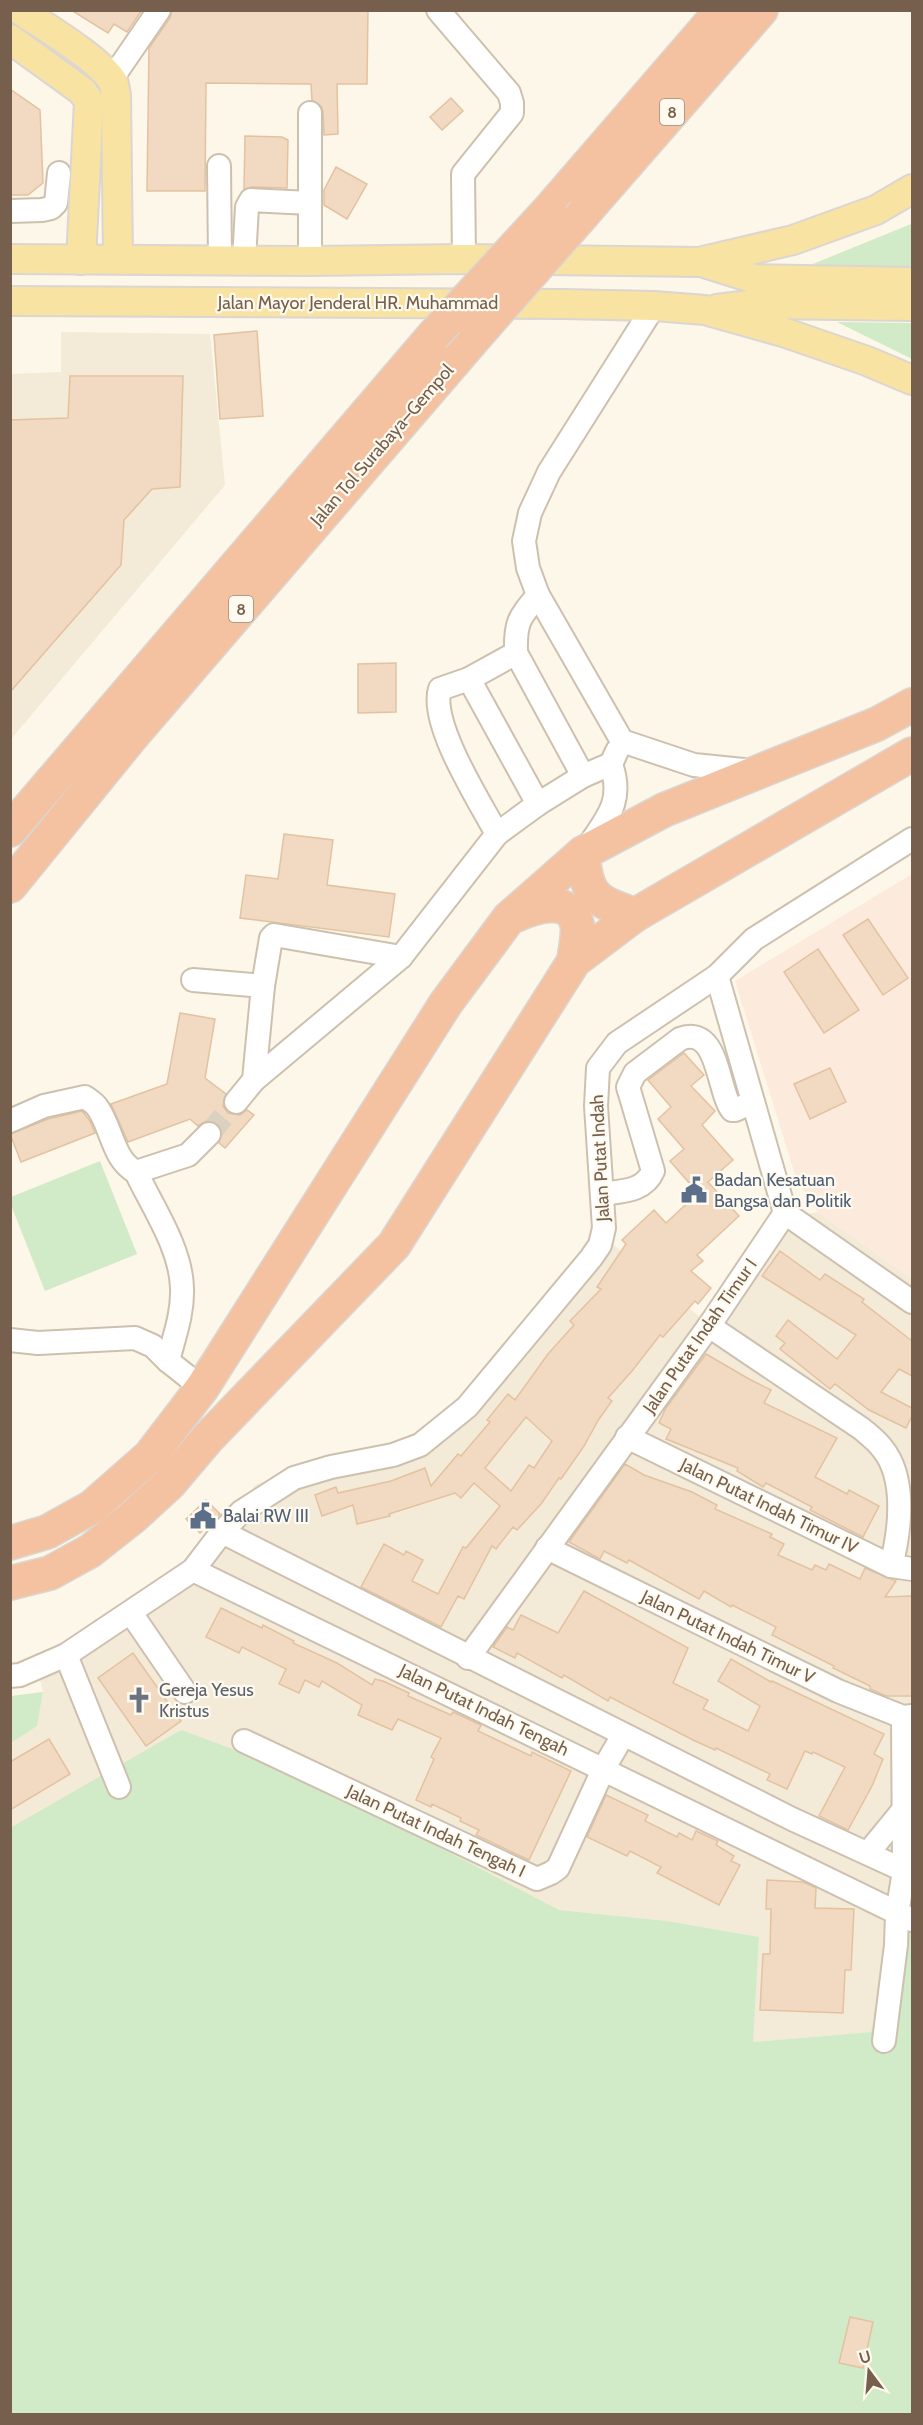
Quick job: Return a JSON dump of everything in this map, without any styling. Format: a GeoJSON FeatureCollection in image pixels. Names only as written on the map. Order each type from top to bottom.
{"type":"FeatureCollection","features":[{"type":"Feature","properties":{"kind":"highway","name":"Jalan Tol Surabaya–Gempol"},"geometry":{"type":"LineString","coordinates":[[10,830],[433,336],[549,210],[722,10]]}},
{"type":"Feature","properties":{"kind":"highway","name":"Jalan Tol Surabaya–Gempol"},"geometry":{"type":"LineString","coordinates":[[10,886],[132,736],[476,336],[761,10]]}},
{"type":"Feature","properties":{"kind":"highway"},"geometry":{"type":"LineString","coordinates":[[10,1543],[47,1532],[92,1507],[150,1456],[202,1388],[446,1003],[509,918],[584,852],[664,810],[877,724],[912,705]]}},
{"type":"Feature","properties":{"kind":"highway"},"geometry":{"type":"LineString","coordinates":[[10,1582],[50,1573],[80,1557],[133,1517],[169,1484],[208,1438],[394,1245],[574,961],[635,915],[912,754]]}},
{"type":"Feature","properties":{"kind":"highway"},"geometry":{"type":"LineString","coordinates":[[584,852],[584,871],[591,891],[602,903],[635,915]]}},
{"type":"Feature","properties":{"kind":"highway"},"geometry":{"type":"LineString","coordinates":[[509,918],[535,906],[559,905],[572,915],[577,924],[574,961]]}},
{"type":"Feature","properties":{"kind":"main road"},"geometry":{"type":"LineString","coordinates":[[20,10],[85,56],[111,80],[116,95],[118,260]]}},
{"type":"Feature","properties":{"kind":"main road"},"geometry":{"type":"LineString","coordinates":[[10,39],[82,91],[89,101],[81,260]]}},
{"type":"Feature","properties":{"kind":"main road"},"geometry":{"type":"LineString","coordinates":[[10,259],[310,261],[464,259],[699,262],[793,240],[876,210],[912,189]]}},
{"type":"Feature","properties":{"kind":"main road"},"geometry":{"type":"LineString","coordinates":[[699,262],[755,279],[912,282]]}},
{"type":"Feature","properties":{"kind":"main road","name":"Jalan Mayor Jenderal HR. Muhammad"},"geometry":{"type":"LineString","coordinates":[[10,301],[654,306],[705,310]]}},
{"type":"Feature","properties":{"kind":"main road"},"geometry":{"type":"LineString","coordinates":[[705,310],[757,304],[912,306]]}},
{"type":"Feature","properties":{"kind":"main road"},"geometry":{"type":"LineString","coordinates":[[705,310],[825,346],[912,381]]}},
{"type":"Feature","properties":{"kind":"street"},"geometry":{"type":"LineString","coordinates":[[111,80],[159,10]]}},
{"type":"Feature","properties":{"kind":"street"},"geometry":{"type":"LineString","coordinates":[[438,10],[509,93],[513,103],[512,113],[464,174],[464,259]]}},
{"type":"Feature","properties":{"kind":"street"},"geometry":{"type":"LineString","coordinates":[[310,113],[310,261]]}},
{"type":"Feature","properties":{"kind":"street"},"geometry":{"type":"LineString","coordinates":[[219,166],[232,260]]}},
{"type":"Feature","properties":{"kind":"street"},"geometry":{"type":"LineString","coordinates":[[10,211],[51,208],[56,204],[59,173]]}},
{"type":"Feature","properties":{"kind":"street"},"geometry":{"type":"LineString","coordinates":[[232,260],[246,207],[251,200],[310,203]]}},
{"type":"Feature","properties":{"kind":"street"},"geometry":{"type":"LineString","coordinates":[[654,306],[549,472],[530,513],[524,541],[528,568],[538,595],[622,741],[694,765],[758,772]]}},
{"type":"Feature","properties":{"kind":"street"},"geometry":{"type":"LineString","coordinates":[[538,595],[519,617],[515,635],[516,653],[583,776]]}},
{"type":"Feature","properties":{"kind":"street"},"geometry":{"type":"LineString","coordinates":[[497,834],[440,719],[437,699],[440,689],[469,679],[516,653]]}},
{"type":"Feature","properties":{"kind":"street"},"geometry":{"type":"LineString","coordinates":[[469,679],[538,804]]}},
{"type":"Feature","properties":{"kind":"street"},"geometry":{"type":"LineString","coordinates":[[236,1102],[254,1080],[401,957],[497,834],[538,804],[583,776],[611,764],[622,741]]}},
{"type":"Feature","properties":{"kind":"street"},"geometry":{"type":"LineString","coordinates":[[584,852],[607,818],[616,798],[616,778],[611,764]]}},
{"type":"Feature","properties":{"kind":"street","name":"Jalan Putat Indah"},"geometry":{"type":"LineString","coordinates":[[10,1676],[20,1675],[66,1655],[193,1570],[222,1532],[241,1512],[294,1478],[332,1467],[393,1455],[420,1445],[467,1407],[600,1245],[604,1228],[596,1106],[598,1068],[617,1043],[717,976],[754,939],[912,839]]}},
{"type":"Feature","properties":{"kind":"street"},"geometry":{"type":"LineString","coordinates":[[254,1080],[263,986],[271,938],[274,935],[401,957]]}},
{"type":"Feature","properties":{"kind":"street"},"geometry":{"type":"LineString","coordinates":[[717,976],[785,1213],[912,1302]]}},
{"type":"Feature","properties":{"kind":"street"},"geometry":{"type":"LineString","coordinates":[[193,980],[263,986]]}},
{"type":"Feature","properties":{"kind":"street"},"geometry":{"type":"LineString","coordinates":[[602,1194],[633,1189],[649,1179],[652,1171],[628,1087],[635,1073],[680,1039],[697,1036],[706,1044],[715,1060],[732,1110],[753,1101]]}},
{"type":"Feature","properties":{"kind":"street"},"geometry":{"type":"LineString","coordinates":[[10,1121],[44,1106],[86,1097],[96,1106],[121,1159],[128,1168],[136,1172],[173,1249],[182,1287],[180,1318],[168,1361]]}},
{"type":"Feature","properties":{"kind":"street"},"geometry":{"type":"LineString","coordinates":[[136,1172],[188,1155],[209,1134]]}},
{"type":"Feature","properties":{"kind":"street","name":"Jalan Putat Indah Timur I"},"geometry":{"type":"LineString","coordinates":[[468,1658],[709,1326],[785,1213]]}},
{"type":"Feature","properties":{"kind":"street"},"geometry":{"type":"LineString","coordinates":[[709,1326],[862,1429],[882,1448],[894,1467],[899,1502],[902,1567]]}},
{"type":"Feature","properties":{"kind":"street"},"geometry":{"type":"LineString","coordinates":[[10,1340],[38,1343],[135,1338],[153,1346],[202,1388]]}},
{"type":"Feature","properties":{"kind":"street","name":"Jalan Putat Indah Timur IV"},"geometry":{"type":"LineString","coordinates":[[627,1437],[902,1567]]}},
{"type":"Feature","properties":{"kind":"street"},"geometry":{"type":"LineString","coordinates":[[222,1532],[468,1658],[792,1819],[908,1873]]}},
{"type":"Feature","properties":{"kind":"street","name":"Jalan Putat Indah Timur V"},"geometry":{"type":"LineString","coordinates":[[546,1548],[838,1691],[908,1716]]}},
{"type":"Feature","properties":{"kind":"street","name":"Jalan Putat Indah Tengah"},"geometry":{"type":"LineString","coordinates":[[193,1570],[604,1768],[905,1917]]}},
{"type":"Feature","properties":{"kind":"street"},"geometry":{"type":"LineString","coordinates":[[131,1612],[185,1692]]}},
{"type":"Feature","properties":{"kind":"street"},"geometry":{"type":"LineString","coordinates":[[66,1655],[119,1786]]}},
{"type":"Feature","properties":{"kind":"street"},"geometry":{"type":"LineString","coordinates":[[884,2041],[896,1946],[905,1917],[908,1873],[904,1809],[908,1716]]}},
{"type":"Feature","properties":{"kind":"street","name":"Jalan Putat Indah Tengah I"},"geometry":{"type":"LineString","coordinates":[[244,1741],[537,1879],[558,1868],[604,1768],[623,1735]]}},
{"type":"Feature","properties":{"kind":"street"},"geometry":{"type":"LineString","coordinates":[[868,1853],[904,1809]]}},
{"type":"Feature","properties":{"kind":"street"},"geometry":{"type":"LineString","coordinates":[[773,1853],[792,1819]]}},
{"type":"Feature","properties":{"kind":"shaded area"},"geometry":{"type":"Polygon","coordinates":[[[61,332],[210,334],[225,485],[11,739],[11,374],[61,372],[61,332]]]}},
{"type":"Feature","properties":{"kind":"shaded area"},"geometry":{"type":"Polygon","coordinates":[[[912,874],[912,1279],[818,1212],[797,1181],[735,981],[912,874]]]}},
{"type":"Feature","properties":{"kind":"shaded area"},"geometry":{"type":"Polygon","coordinates":[[[818,1212],[912,1279],[912,1894],[903,1891],[871,2032],[752,2042],[759,1937],[667,1921],[559,1910],[300,1774],[11,1828],[11,1743],[37,1726],[43,1692],[36,1662],[204,1560],[255,1485],[277,1477],[404,1456],[447,1419],[597,1231],[707,1323],[796,1216],[818,1212]]]}},
{"type":"Feature","properties":{"kind":"green space"},"geometry":{"type":"Polygon","coordinates":[[[912,221],[912,270],[803,268],[911,224],[912,221]]]}},
{"type":"Feature","properties":{"kind":"green space"},"geometry":{"type":"Polygon","coordinates":[[[837,322],[912,323],[912,359],[837,322]]]}},
{"type":"Feature","properties":{"kind":"green space"},"geometry":{"type":"Polygon","coordinates":[[[100,1161],[137,1254],[45,1291],[11,1205],[11,1197],[100,1161]]]}},
{"type":"Feature","properties":{"kind":"green space"},"geometry":{"type":"Polygon","coordinates":[[[43,1692],[37,1726],[11,1743],[11,1696],[43,1692]]]}},
{"type":"Feature","properties":{"kind":"green space"},"geometry":{"type":"Polygon","coordinates":[[[181,1730],[300,1774],[559,1910],[667,1921],[759,1937],[753,2042],[871,2032],[903,1890],[912,1894],[912,2414],[11,2414],[10,1828],[181,1730]]]}},
{"type":"Feature","properties":{"kind":"building"},"geometry":{"type":"Polygon","coordinates":[[[71,10],[142,10],[127,32],[114,24],[108,33],[71,10]]]}},
{"type":"Feature","properties":{"kind":"building"},"geometry":{"type":"Polygon","coordinates":[[[172,10],[368,10],[367,84],[337,84],[338,134],[324,135],[323,112],[321,106],[312,100],[311,84],[206,83],[205,191],[147,191],[149,48],[170,18],[172,10]]]}},
{"type":"Feature","properties":{"kind":"building"},"geometry":{"type":"Polygon","coordinates":[[[10,89],[40,110],[43,183],[28,195],[10,195],[10,89]]]}},
{"type":"Feature","properties":{"kind":"building"},"geometry":{"type":"Polygon","coordinates":[[[451,98],[463,111],[442,130],[430,117],[451,98]]]}},
{"type":"Feature","properties":{"kind":"building"},"geometry":{"type":"Polygon","coordinates":[[[245,136],[282,137],[288,140],[287,188],[252,187],[244,189],[245,136]]]}},
{"type":"Feature","properties":{"kind":"building"},"geometry":{"type":"Polygon","coordinates":[[[336,167],[367,184],[347,219],[324,205],[324,190],[336,167]]]}},
{"type":"Feature","properties":{"kind":"building"},"geometry":{"type":"Polygon","coordinates":[[[257,331],[263,416],[220,419],[214,335],[257,331]]]}},
{"type":"Feature","properties":{"kind":"building"},"geometry":{"type":"Polygon","coordinates":[[[70,376],[183,376],[180,487],[152,489],[124,520],[121,565],[10,692],[10,420],[68,418],[70,376]]]}},
{"type":"Feature","properties":{"kind":"building"},"geometry":{"type":"Polygon","coordinates":[[[396,663],[396,712],[358,713],[358,664],[396,663]]]}},
{"type":"Feature","properties":{"kind":"building"},"geometry":{"type":"Polygon","coordinates":[[[284,834],[333,840],[327,885],[395,894],[389,937],[240,918],[246,875],[278,879],[284,834]]]}},
{"type":"Feature","properties":{"kind":"building"},"geometry":{"type":"Polygon","coordinates":[[[868,919],[908,978],[883,995],[843,935],[868,919]]]}},
{"type":"Feature","properties":{"kind":"building"},"geometry":{"type":"Polygon","coordinates":[[[818,949],[859,1010],[824,1033],[784,972],[818,949]]]}},
{"type":"Feature","properties":{"kind":"building"},"geometry":{"type":"Polygon","coordinates":[[[180,1013],[215,1019],[205,1078],[226,1094],[223,1106],[228,1113],[240,1115],[247,1110],[254,1115],[225,1148],[219,1143],[222,1131],[218,1124],[206,1121],[198,1126],[190,1119],[128,1142],[111,1104],[167,1084],[180,1013]]]}},
{"type":"Feature","properties":{"kind":"building"},"geometry":{"type":"Polygon","coordinates":[[[684,1053],[704,1075],[691,1086],[715,1111],[702,1125],[733,1160],[708,1182],[739,1216],[697,1255],[703,1261],[691,1271],[711,1288],[698,1304],[695,1301],[663,1337],[660,1335],[608,1398],[612,1401],[561,1479],[559,1478],[541,1504],[517,1530],[513,1527],[496,1549],[492,1546],[464,1599],[458,1596],[441,1627],[361,1587],[384,1544],[404,1555],[406,1551],[423,1560],[412,1581],[438,1594],[463,1547],[466,1548],[500,1506],[474,1483],[461,1498],[455,1493],[389,1514],[390,1516],[357,1524],[353,1505],[322,1516],[315,1495],[336,1487],[338,1493],[391,1481],[425,1468],[431,1486],[458,1454],[461,1456],[490,1422],[487,1420],[508,1394],[515,1400],[548,1354],[574,1325],[570,1321],[601,1289],[597,1287],[626,1244],[622,1240],[654,1210],[666,1223],[698,1193],[670,1161],[684,1149],[658,1119],[671,1107],[648,1080],[684,1053]],[[526,1417],[485,1468],[511,1491],[529,1465],[534,1468],[552,1441],[526,1417]]]}},
{"type":"Feature","properties":{"kind":"building"},"geometry":{"type":"Polygon","coordinates":[[[830,1068],[846,1102],[810,1119],[794,1084],[830,1068]]]}},
{"type":"Feature","properties":{"kind":"building"},"geometry":{"type":"Polygon","coordinates":[[[82,1111],[90,1121],[95,1133],[21,1162],[10,1134],[48,1119],[82,1111]]]}},
{"type":"Feature","properties":{"kind":"building"},"geometry":{"type":"Polygon","coordinates":[[[780,1251],[820,1280],[825,1274],[864,1299],[862,1302],[912,1341],[912,1376],[899,1369],[881,1392],[912,1408],[912,1416],[906,1428],[869,1410],[835,1384],[830,1389],[780,1349],[785,1343],[776,1336],[788,1320],[837,1359],[856,1335],[762,1276],[780,1251]]]}},
{"type":"Feature","properties":{"kind":"building"},"geometry":{"type":"Polygon","coordinates":[[[706,1354],[771,1390],[764,1403],[837,1438],[815,1477],[847,1494],[849,1490],[879,1506],[863,1537],[810,1510],[812,1507],[766,1483],[763,1487],[737,1471],[738,1468],[666,1439],[671,1429],[659,1423],[666,1408],[706,1354]]]}},
{"type":"Feature","properties":{"kind":"building"},"geometry":{"type":"Polygon","coordinates":[[[625,1464],[644,1475],[692,1492],[717,1505],[715,1509],[772,1534],[770,1537],[784,1544],[778,1555],[812,1570],[815,1565],[826,1570],[829,1564],[860,1579],[865,1568],[896,1581],[885,1597],[912,1596],[912,1696],[886,1696],[870,1689],[870,1686],[833,1668],[834,1666],[772,1635],[776,1627],[732,1605],[731,1607],[704,1591],[699,1599],[629,1560],[627,1563],[604,1551],[600,1559],[569,1542],[625,1464]]]}},
{"type":"Feature","properties":{"kind":"building","name":"Balai RW III"},"geometry":{"type":"Polygon","coordinates":[[[206,1500],[220,1514],[200,1533],[186,1519],[206,1500]]]}},
{"type":"Feature","properties":{"kind":"building"},"geometry":{"type":"Polygon","coordinates":[[[584,1591],[688,1648],[673,1683],[708,1700],[703,1709],[748,1731],[760,1706],[718,1681],[731,1659],[771,1682],[884,1734],[874,1754],[883,1759],[872,1786],[848,1830],[819,1816],[845,1767],[813,1752],[812,1754],[805,1751],[787,1789],[767,1780],[770,1774],[716,1748],[715,1750],[693,1740],[610,1697],[608,1701],[564,1675],[562,1678],[517,1653],[515,1658],[493,1647],[507,1627],[513,1630],[521,1615],[558,1633],[584,1591]]]}},
{"type":"Feature","properties":{"kind":"building"},"geometry":{"type":"Polygon","coordinates":[[[221,1608],[262,1628],[263,1625],[294,1641],[293,1643],[337,1663],[372,1685],[375,1679],[383,1681],[409,1693],[408,1696],[481,1725],[478,1731],[531,1756],[532,1752],[571,1771],[529,1860],[476,1835],[479,1830],[460,1821],[461,1818],[432,1804],[431,1807],[416,1800],[434,1759],[431,1757],[441,1738],[398,1719],[392,1730],[358,1715],[362,1705],[322,1681],[319,1687],[305,1680],[299,1693],[279,1684],[286,1669],[242,1647],[239,1653],[206,1637],[221,1608]]]}},
{"type":"Feature","properties":{"kind":"building","name":"Gereja Yesus Kristus"},"geometry":{"type":"Polygon","coordinates":[[[133,1653],[181,1721],[146,1746],[98,1678],[133,1653]]]}},
{"type":"Feature","properties":{"kind":"building"},"geometry":{"type":"Polygon","coordinates":[[[49,1739],[70,1774],[10,1810],[10,1762],[49,1739]]]}},
{"type":"Feature","properties":{"kind":"building"},"geometry":{"type":"Polygon","coordinates":[[[606,1795],[648,1815],[645,1821],[677,1837],[679,1833],[692,1840],[696,1831],[718,1841],[716,1845],[734,1856],[731,1861],[740,1865],[719,1905],[657,1873],[661,1867],[630,1851],[627,1856],[587,1837],[606,1795]]]}},
{"type":"Feature","properties":{"kind":"building"},"geometry":{"type":"Polygon","coordinates":[[[767,1880],[803,1882],[816,1888],[815,1908],[854,1909],[851,1970],[845,1970],[843,2013],[760,2010],[763,1954],[770,1954],[771,1909],[766,1909],[767,1880]]]}},
{"type":"Feature","properties":{"kind":"building"},"geometry":{"type":"Polygon","coordinates":[[[850,2317],[873,2322],[863,2368],[839,2363],[850,2317]]]}},
{"type":"Feature","properties":{"kind":"tunnel"},"geometry":{"type":"LineString","coordinates":[[209,1134],[236,1102]]}},
{"type":"Feature","properties":{"kind":"place","name":"Badan Kesatuan Bangsa dan Politik"},"geometry":{"type":"Point","coordinates":[694,1190]}},
{"type":"Feature","properties":{"kind":"place","name":"Balai RW III"},"geometry":{"type":"Point","coordinates":[203,1516]}},
{"type":"Feature","properties":{"kind":"place","name":"Gereja Yesus Kristus"},"geometry":{"type":"Point","coordinates":[139,1700]}}]}
